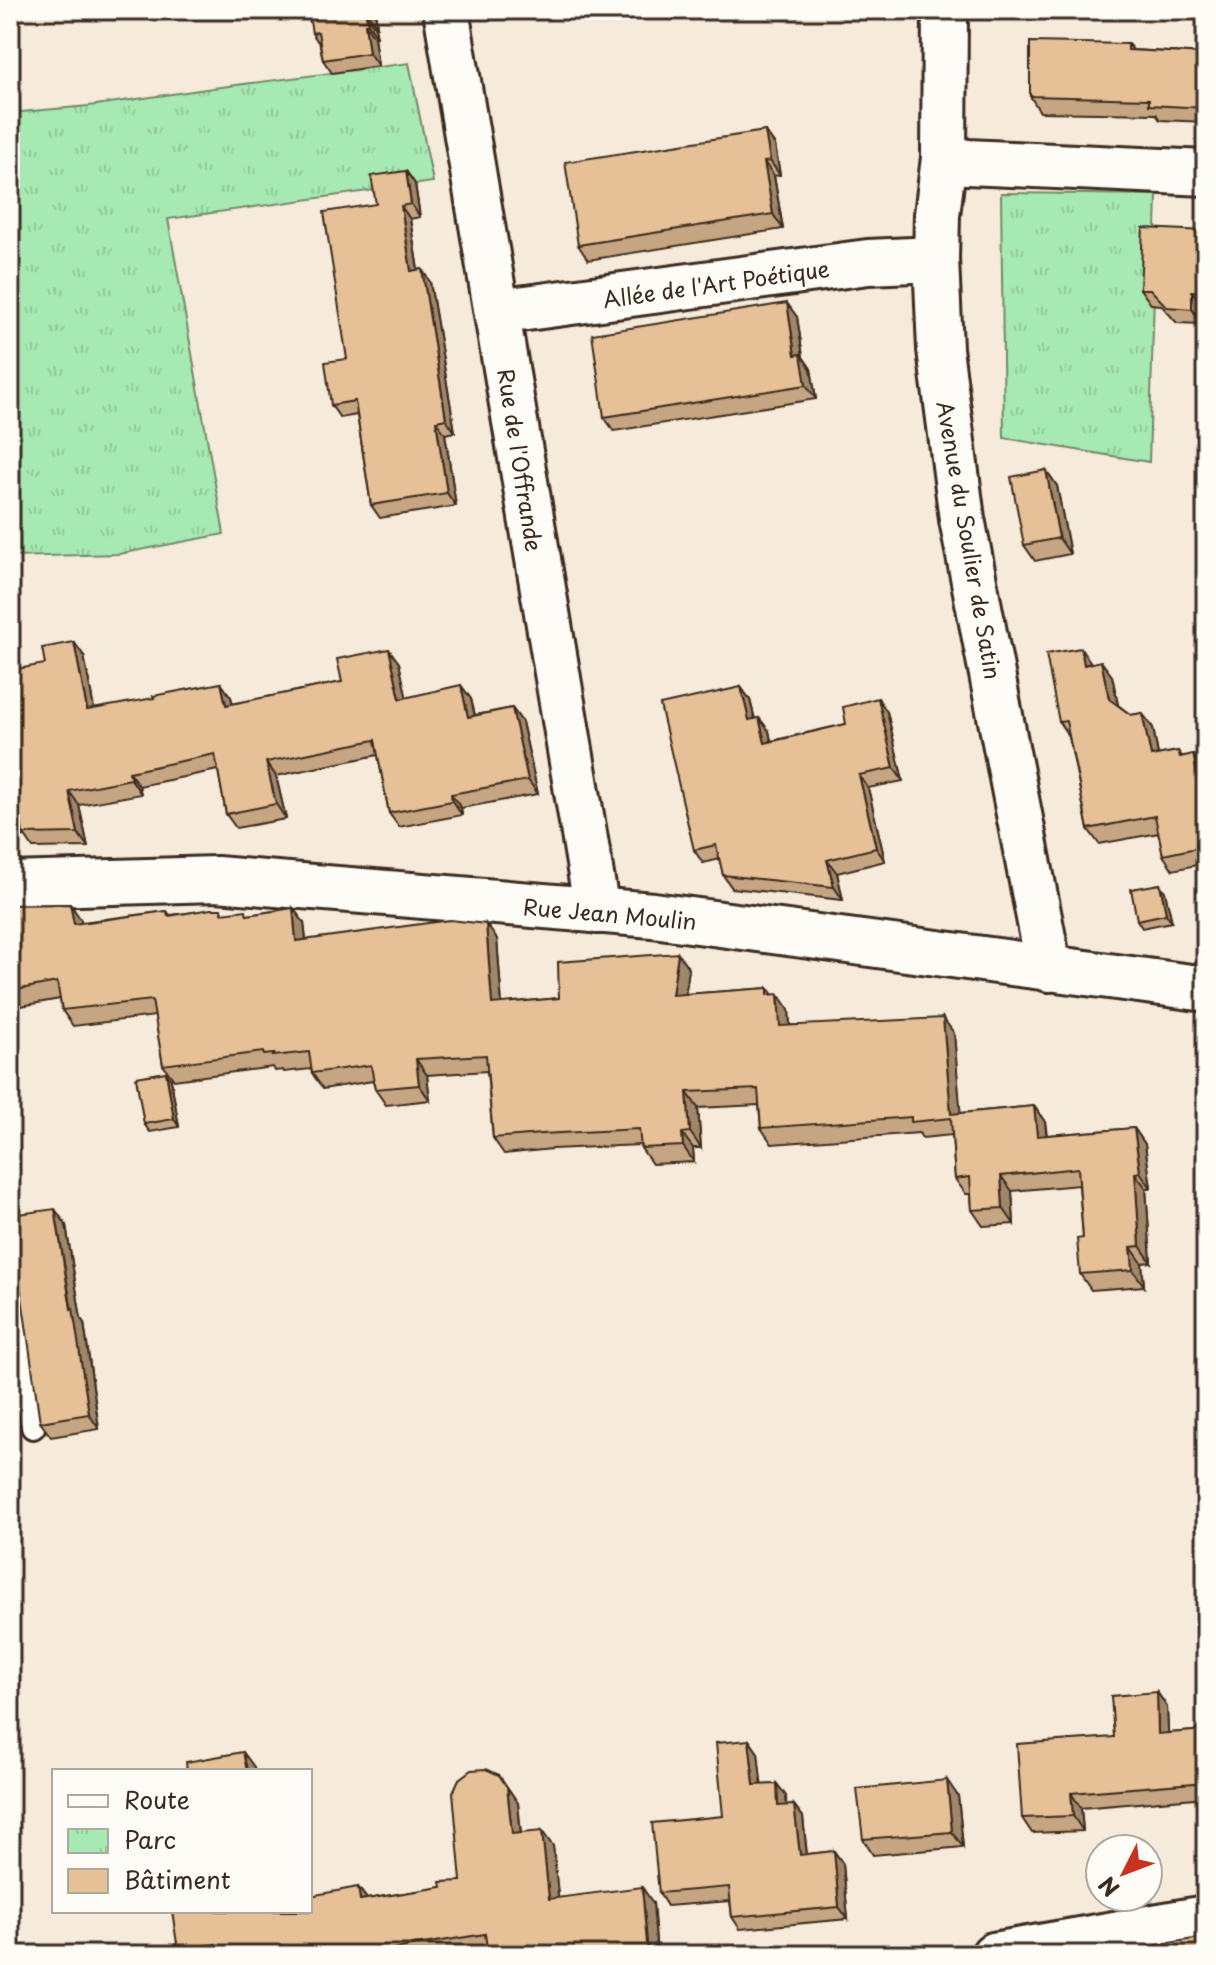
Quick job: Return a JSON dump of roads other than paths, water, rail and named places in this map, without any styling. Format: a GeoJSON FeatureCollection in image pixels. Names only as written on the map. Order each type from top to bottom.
{"type":"FeatureCollection","features":[{"type":"Feature","properties":{"kind":"street","name":"Rue de l'Offrande"},"geometry":{"type":"LineString","coordinates":[[446,10],[597,911]]}},
{"type":"Feature","properties":{"kind":"street","name":"Avenue du Soulier de Satin"},"geometry":{"type":"LineString","coordinates":[[945,10],[944,158],[937,215],[936,259],[940,349],[962,519],[1049,969]]}},
{"type":"Feature","properties":{"kind":"street"},"geometry":{"type":"LineString","coordinates":[[944,158],[967,162],[1206,173]]}},
{"type":"Feature","properties":{"kind":"street","name":"Allée de l'Art Poétique"},"geometry":{"type":"LineString","coordinates":[[497,312],[868,262],[936,259]]}},
{"type":"Feature","properties":{"kind":"street","name":"Rue Jean Moulin"},"geometry":{"type":"LineString","coordinates":[[10,885],[217,879],[653,915],[1206,989]]}},
{"type":"Feature","properties":{"kind":"street"},"geometry":{"type":"LineString","coordinates":[[994,1955],[1206,1918]]}},
{"type":"Feature","properties":{"kind":"lane"},"geometry":{"type":"LineString","coordinates":[[10,1293],[33,1427]]}}]}
